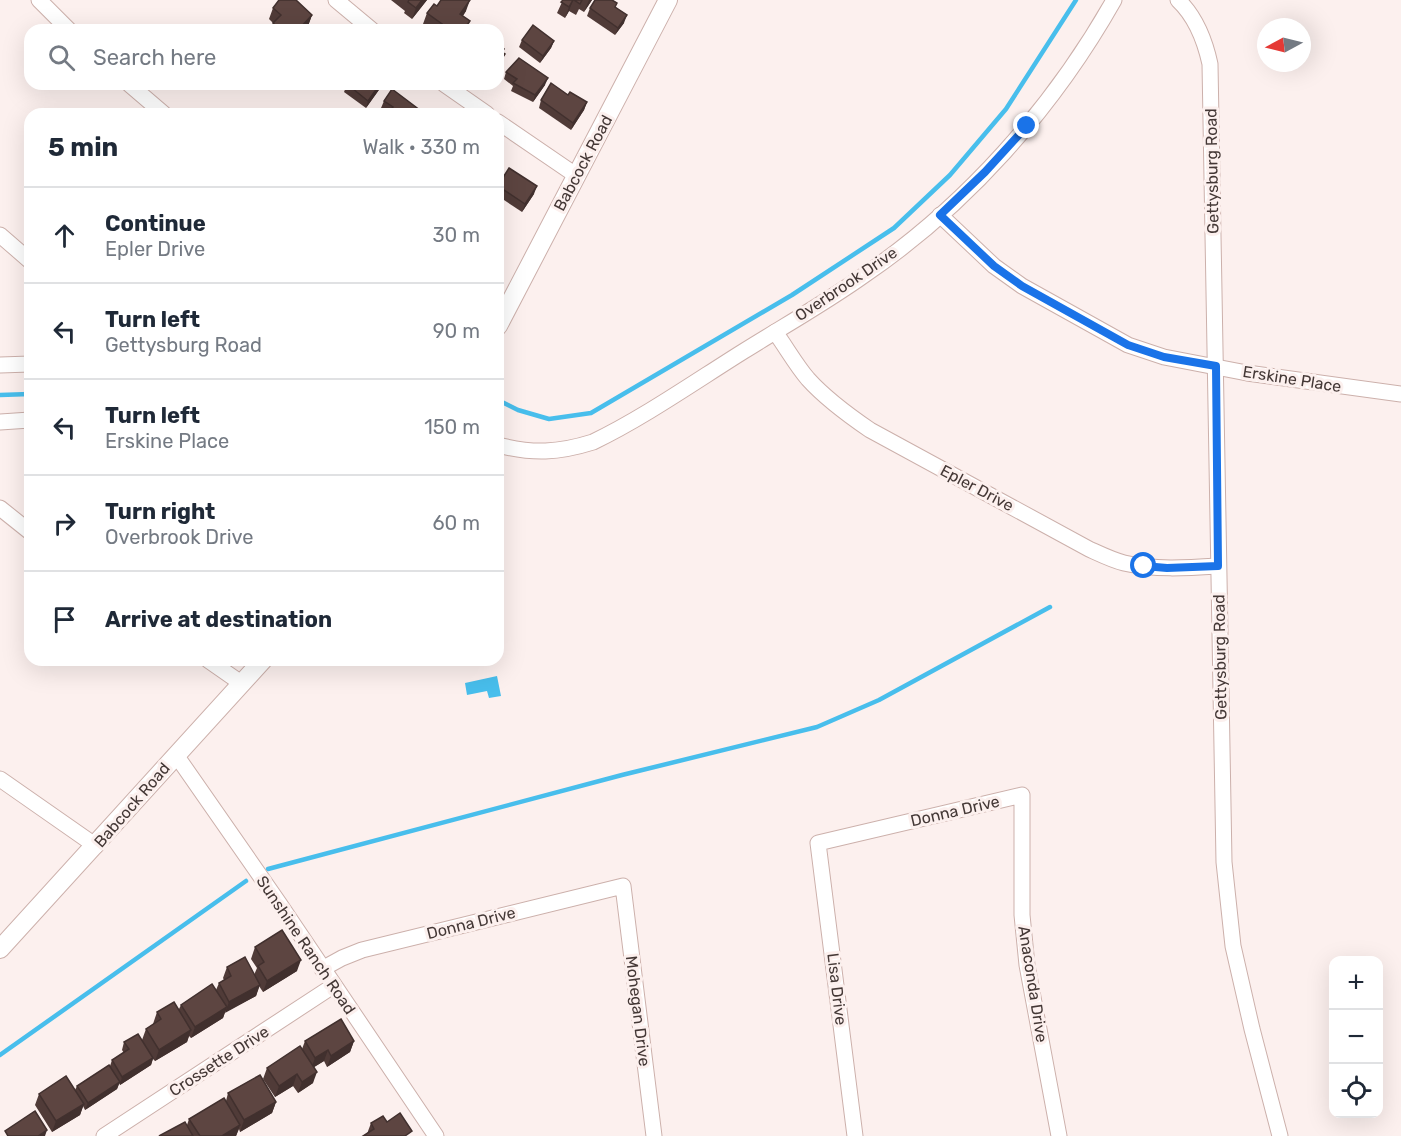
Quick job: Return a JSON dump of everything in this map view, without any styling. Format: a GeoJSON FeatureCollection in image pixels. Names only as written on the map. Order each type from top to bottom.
{"type":"FeatureCollection","features":[{"type":"Feature","properties":{"kind":"main road","name":"Babcock Road"},"geometry":{"type":"LineString","coordinates":[[504,315],[668,0]]}},
{"type":"Feature","properties":{"kind":"main road","name":"Babcock Road"},"geometry":{"type":"LineString","coordinates":[[0,949],[257,666]]}},
{"type":"Feature","properties":{"kind":"street"},"geometry":{"type":"LineString","coordinates":[[39,0],[63,24]]}},
{"type":"Feature","properties":{"kind":"street"},"geometry":{"type":"LineString","coordinates":[[336,0],[365,24]]}},
{"type":"Feature","properties":{"kind":"street","name":"Overbrook Drive"},"geometry":{"type":"LineString","coordinates":[[504,446],[522,451],[548,452],[593,442],[864,276],[940,215],[985,172],[1027,126],[1070,70],[1114,0]]}},
{"type":"Feature","properties":{"kind":"street","name":"Gettysburg Road"},"geometry":{"type":"LineString","coordinates":[[1178,0],[1197,24],[1206,45],[1210,64],[1224,862],[1233,946],[1280,1136]]}},
{"type":"Feature","properties":{"kind":"street"},"geometry":{"type":"LineString","coordinates":[[136,90],[157,108]]}},
{"type":"Feature","properties":{"kind":"street"},"geometry":{"type":"LineString","coordinates":[[453,90],[478,108]]}},
{"type":"Feature","properties":{"kind":"street"},"geometry":{"type":"LineString","coordinates":[[504,126],[577,176]]}},
{"type":"Feature","properties":{"kind":"street","name":"Erskine Place"},"geometry":{"type":"LineString","coordinates":[[940,215],[994,266],[1022,286],[1128,345],[1164,357],[1247,373],[1401,394]]}},
{"type":"Feature","properties":{"kind":"street"},"geometry":{"type":"LineString","coordinates":[[0,235],[24,256]]}},
{"type":"Feature","properties":{"kind":"street","name":"Epler Drive"},"geometry":{"type":"LineString","coordinates":[[775,332],[807,377],[847,415],[870,430],[1089,549],[1113,559],[1144,566],[1167,568],[1218,566]]}},
{"type":"Feature","properties":{"kind":"street"},"geometry":{"type":"LineString","coordinates":[[0,365],[24,364]]}},
{"type":"Feature","properties":{"kind":"street"},"geometry":{"type":"LineString","coordinates":[[0,422],[24,420]]}},
{"type":"Feature","properties":{"kind":"street"},"geometry":{"type":"LineString","coordinates":[[0,508],[24,527]]}},
{"type":"Feature","properties":{"kind":"street"},"geometry":{"type":"LineString","coordinates":[[217,666],[241,683]]}},
{"type":"Feature","properties":{"kind":"street","name":"Sunshine Ranch Road"},"geometry":{"type":"LineString","coordinates":[[176,755],[436,1136]]}},
{"type":"Feature","properties":{"kind":"street"},"geometry":{"type":"LineString","coordinates":[[0,779],[96,846]]}},
{"type":"Feature","properties":{"kind":"street","name":"Donna Drive"},"geometry":{"type":"LineString","coordinates":[[818,843],[1022,795]]}},
{"type":"Feature","properties":{"kind":"street","name":"Anaconda Drive"},"geometry":{"type":"LineString","coordinates":[[1022,795],[1022,915],[1027,965],[1059,1136]]}},
{"type":"Feature","properties":{"kind":"street","name":"Lisa Drive"},"geometry":{"type":"LineString","coordinates":[[818,843],[855,1136]]}},
{"type":"Feature","properties":{"kind":"street","name":"Donna Drive"},"geometry":{"type":"LineString","coordinates":[[322,969],[362,950],[623,886]]}},
{"type":"Feature","properties":{"kind":"street","name":"Mohegan Drive"},"geometry":{"type":"LineString","coordinates":[[623,886],[654,1136]]}},
{"type":"Feature","properties":{"kind":"street","name":"Crossette Drive"},"geometry":{"type":"LineString","coordinates":[[105,1136],[333,986]]}},
{"type":"Feature","properties":{"kind":"water"},"geometry":{"type":"Polygon","coordinates":[[[497,676],[501,696],[489,698],[487,691],[467,695],[465,683],[497,676]]]}},
{"type":"Feature","properties":{"kind":"building"},"geometry":{"type":"Polygon","coordinates":[[[279,0],[296,0],[312,15],[304,24],[274,24],[281,15],[273,8],[279,0]]]}},
{"type":"Feature","properties":{"kind":"building"},"geometry":{"type":"Polygon","coordinates":[[[409,0],[422,0],[416,8],[408,2],[409,0]]]}},
{"type":"Feature","properties":{"kind":"building"},"geometry":{"type":"Polygon","coordinates":[[[441,0],[470,0],[460,14],[470,21],[468,24],[442,24],[427,13],[434,4],[437,6],[441,0]]]}},
{"type":"Feature","properties":{"kind":"building"},"geometry":{"type":"Polygon","coordinates":[[[573,0],[569,7],[561,2],[573,0]]]}},
{"type":"Feature","properties":{"kind":"building"},"geometry":{"type":"Polygon","coordinates":[[[595,0],[612,0],[617,3],[615,7],[627,15],[618,28],[590,8],[595,0]]]}},
{"type":"Feature","properties":{"kind":"building"},"geometry":{"type":"Polygon","coordinates":[[[533,25],[554,41],[543,56],[522,40],[533,25]]]}},
{"type":"Feature","properties":{"kind":"building"},"geometry":{"type":"Polygon","coordinates":[[[519,58],[548,78],[535,95],[513,83],[517,79],[506,72],[519,58]]]}},
{"type":"Feature","properties":{"kind":"building"},"geometry":{"type":"Polygon","coordinates":[[[551,83],[568,95],[570,92],[587,102],[573,123],[541,100],[551,83]]]}},
{"type":"Feature","properties":{"kind":"building"},"geometry":{"type":"Polygon","coordinates":[[[354,90],[376,90],[368,101],[354,90]]]}},
{"type":"Feature","properties":{"kind":"building"},"geometry":{"type":"Polygon","coordinates":[[[393,90],[417,108],[392,108],[384,101],[393,90]]]}},
{"type":"Feature","properties":{"kind":"building"},"geometry":{"type":"Polygon","coordinates":[[[509,168],[537,186],[525,204],[504,190],[504,176],[509,168]]]}},
{"type":"Feature","properties":{"kind":"building"},"geometry":{"type":"Polygon","coordinates":[[[282,930],[301,960],[267,981],[258,966],[264,962],[255,947],[282,930]]]}},
{"type":"Feature","properties":{"kind":"building"},"geometry":{"type":"Polygon","coordinates":[[[245,957],[260,985],[229,1002],[219,983],[231,976],[227,967],[245,957]]]}},
{"type":"Feature","properties":{"kind":"building"},"geometry":{"type":"Polygon","coordinates":[[[212,984],[227,1007],[195,1027],[181,1005],[212,984]]]}},
{"type":"Feature","properties":{"kind":"building"},"geometry":{"type":"Polygon","coordinates":[[[174,1002],[191,1030],[159,1050],[146,1029],[161,1019],[157,1012],[174,1002]]]}},
{"type":"Feature","properties":{"kind":"building"},"geometry":{"type":"Polygon","coordinates":[[[341,1019],[354,1041],[331,1056],[328,1050],[315,1058],[305,1041],[341,1019]]]}},
{"type":"Feature","properties":{"kind":"building"},"geometry":{"type":"Polygon","coordinates":[[[138,1034],[153,1058],[122,1077],[112,1060],[129,1049],[124,1042],[138,1034]]]}},
{"type":"Feature","properties":{"kind":"building"},"geometry":{"type":"Polygon","coordinates":[[[300,1046],[317,1072],[302,1082],[297,1074],[279,1086],[267,1068],[300,1046]]]}},
{"type":"Feature","properties":{"kind":"building"},"geometry":{"type":"Polygon","coordinates":[[[109,1065],[120,1082],[88,1103],[77,1086],[109,1065]]]}},
{"type":"Feature","properties":{"kind":"building"},"geometry":{"type":"Polygon","coordinates":[[[260,1075],[276,1102],[244,1120],[228,1093],[260,1075]]]}},
{"type":"Feature","properties":{"kind":"building"},"geometry":{"type":"Polygon","coordinates":[[[66,1076],[84,1104],[56,1121],[39,1094],[66,1076]]]}},
{"type":"Feature","properties":{"kind":"building"},"geometry":{"type":"Polygon","coordinates":[[[224,1098],[240,1125],[222,1136],[200,1136],[189,1119],[224,1098]]]}},
{"type":"Feature","properties":{"kind":"building"},"geometry":{"type":"Polygon","coordinates":[[[35,1111],[47,1130],[38,1136],[8,1136],[5,1131],[35,1111]]]}},
{"type":"Feature","properties":{"kind":"building"},"geometry":{"type":"Polygon","coordinates":[[[400,1113],[412,1131],[405,1136],[363,1136],[374,1129],[371,1123],[383,1116],[387,1122],[400,1113]]]}},
{"type":"Feature","properties":{"kind":"building"},"geometry":{"type":"Polygon","coordinates":[[[185,1122],[193,1136],[159,1136],[185,1122]]]}},
{"type":"Feature","properties":{"kind":"waterway"},"geometry":{"type":"LineString","coordinates":[[504,403],[518,410],[549,419],[591,413],[792,295],[894,228],[950,175],[1006,109],[1076,0]]}},
{"type":"Feature","properties":{"kind":"waterway"},"geometry":{"type":"LineString","coordinates":[[0,395],[24,394]]}},
{"type":"Feature","properties":{"kind":"waterway"},"geometry":{"type":"LineString","coordinates":[[268,869],[622,775],[817,727],[879,700],[1050,607]]}},
{"type":"Feature","properties":{"kind":"waterway"},"geometry":{"type":"LineString","coordinates":[[0,1055],[246,881]]}},
{"type":"Feature","properties":{"kind":"route"},"geometry":{"type":"LineString","coordinates":[[1027,126],[985,172],[940,215],[994,266],[1022,286],[1128,345],[1164,357],[1216,366],[1218,566],[1167,568],[1144,566]]}}]}
